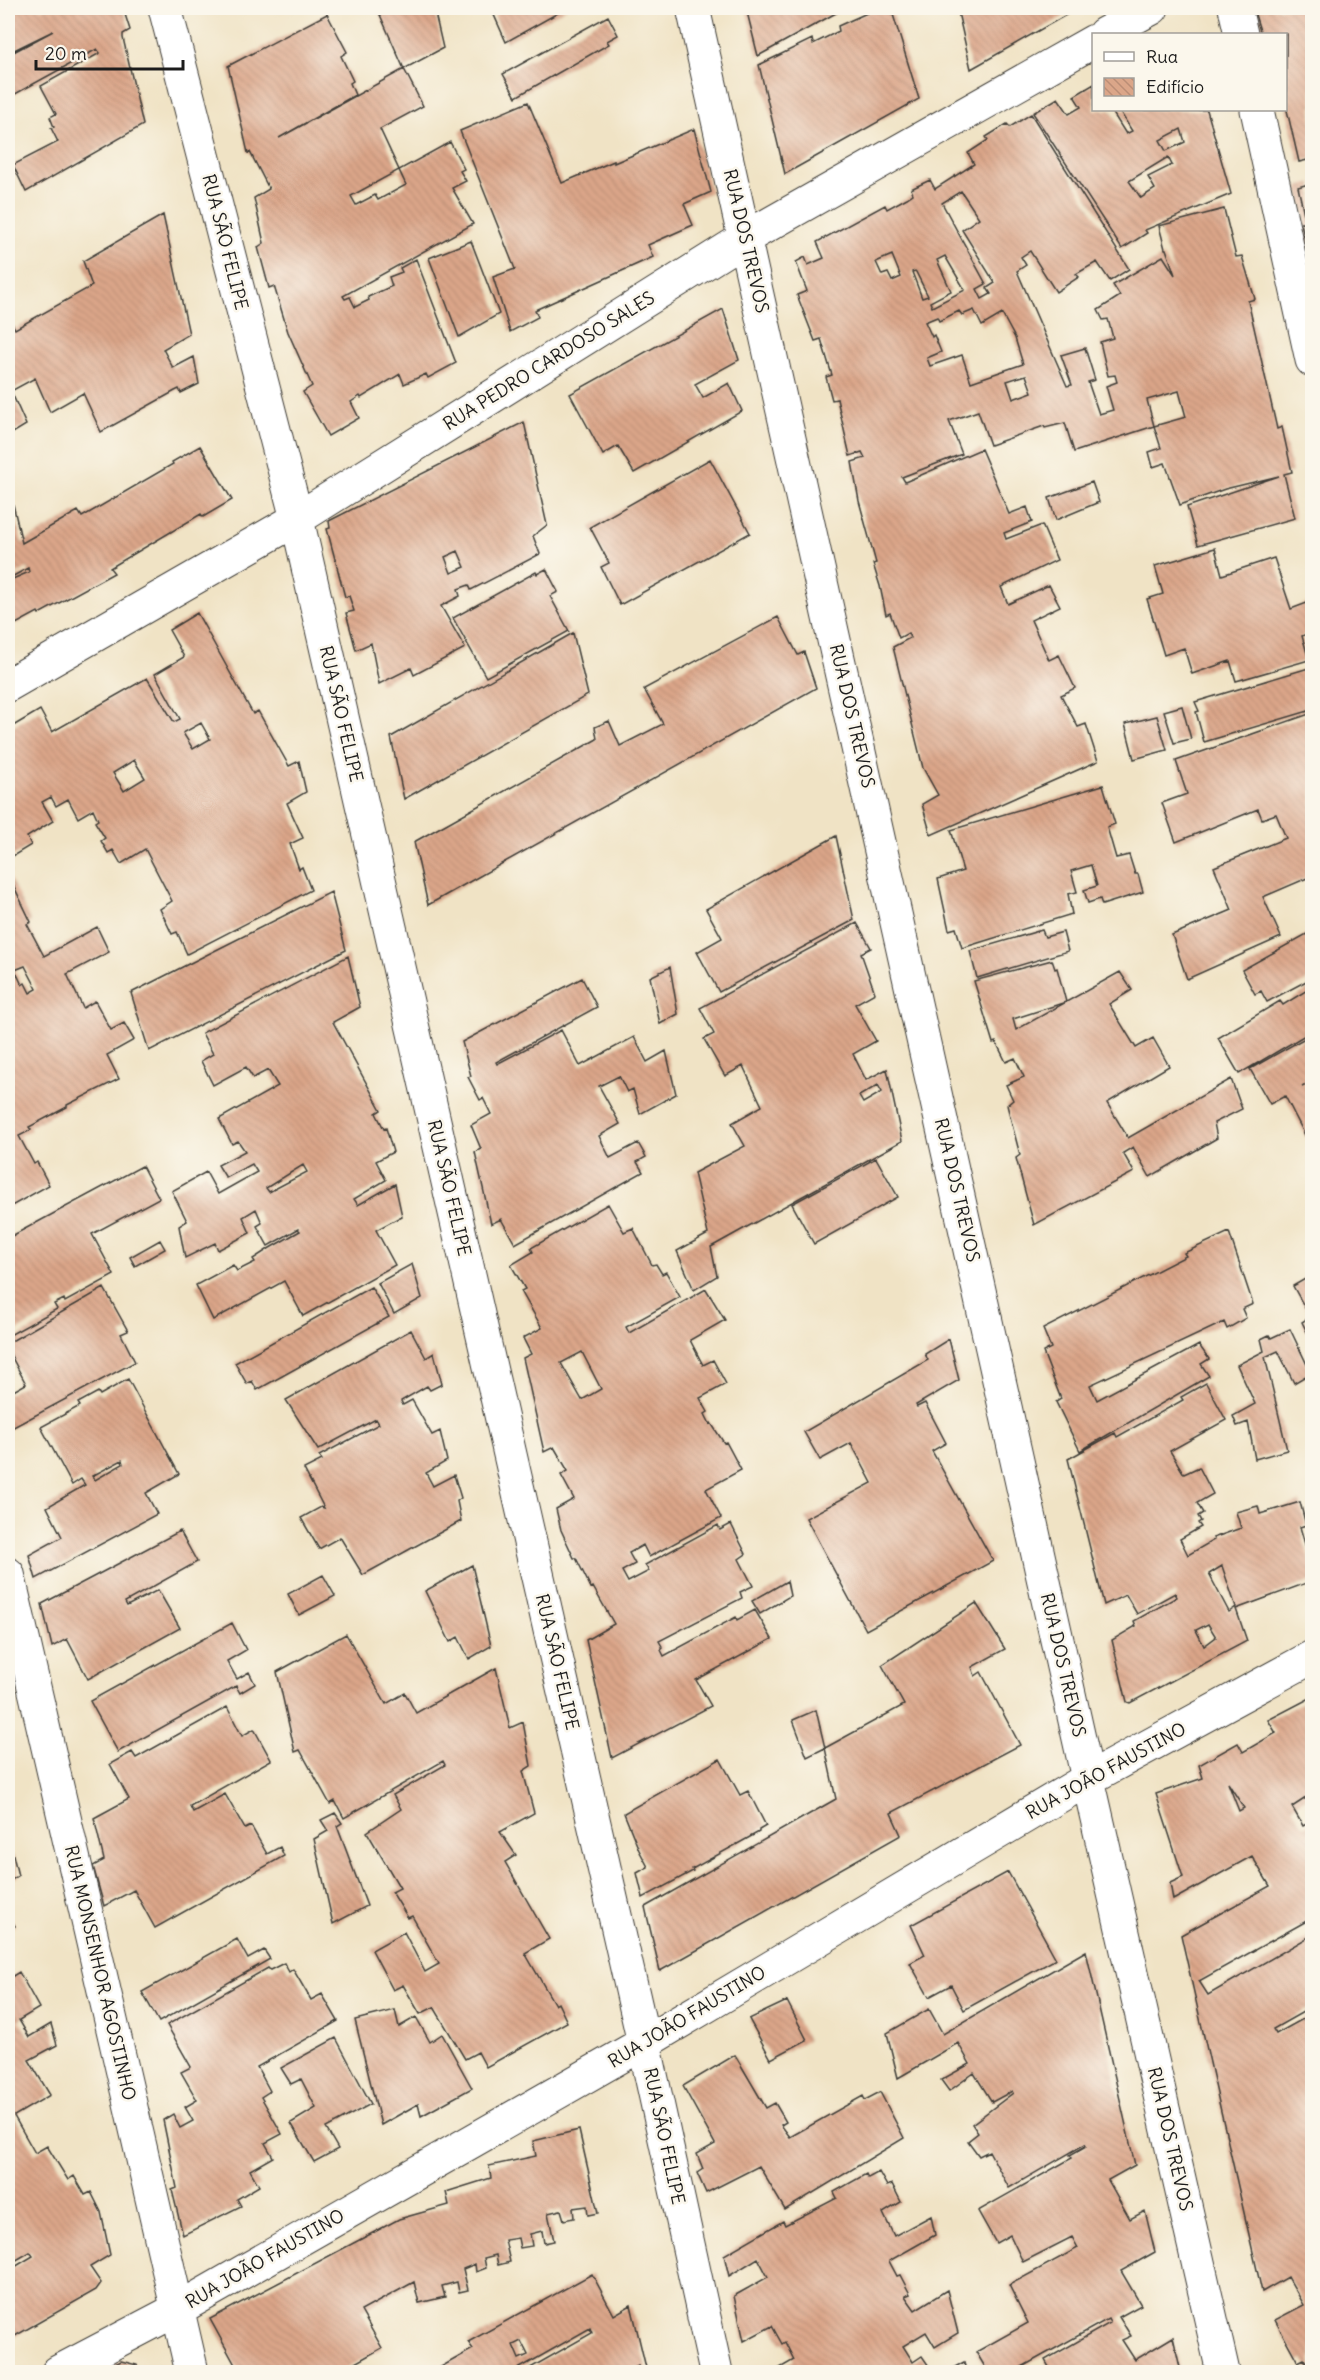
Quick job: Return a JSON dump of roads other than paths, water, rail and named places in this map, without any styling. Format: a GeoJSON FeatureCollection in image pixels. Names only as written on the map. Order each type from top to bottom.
{"type":"FeatureCollection","features":[{"type":"Feature","properties":{"kind":"street","name":"RUA SÃO FELIPE"},"geometry":{"type":"LineString","coordinates":[[165,8],[297,519],[644,2043],[716,2373]]}},
{"type":"Feature","properties":{"kind":"street","name":"RUA DOS TREVOS"},"geometry":{"type":"LineString","coordinates":[[693,8],[1088,1779],[1223,2373]]}},
{"type":"Feature","properties":{"kind":"street"},"geometry":{"type":"LineString","coordinates":[[1106,33],[1152,8]]}},
{"type":"Feature","properties":{"kind":"street"},"geometry":{"type":"LineString","coordinates":[[1235,8],[1240,33]]}},
{"type":"Feature","properties":{"kind":"street","name":"RUA PEDRO CARDOSO SALES"},"geometry":{"type":"LineString","coordinates":[[8,686],[297,519],[746,238],[1092,42]]}},
{"type":"Feature","properties":{"kind":"street"},"geometry":{"type":"LineString","coordinates":[[1257,111],[1312,360]]}},
{"type":"Feature","properties":{"kind":"street","name":"RUA MONSENHOR AGOSTINHO"},"geometry":{"type":"LineString","coordinates":[[8,1574],[192,2373]]}},
{"type":"Feature","properties":{"kind":"street","name":"RUA JOÃO FAUSTINO"},"geometry":{"type":"LineString","coordinates":[[58,2373],[178,2309],[644,2043],[1088,1779],[1312,1657]]}}]}
